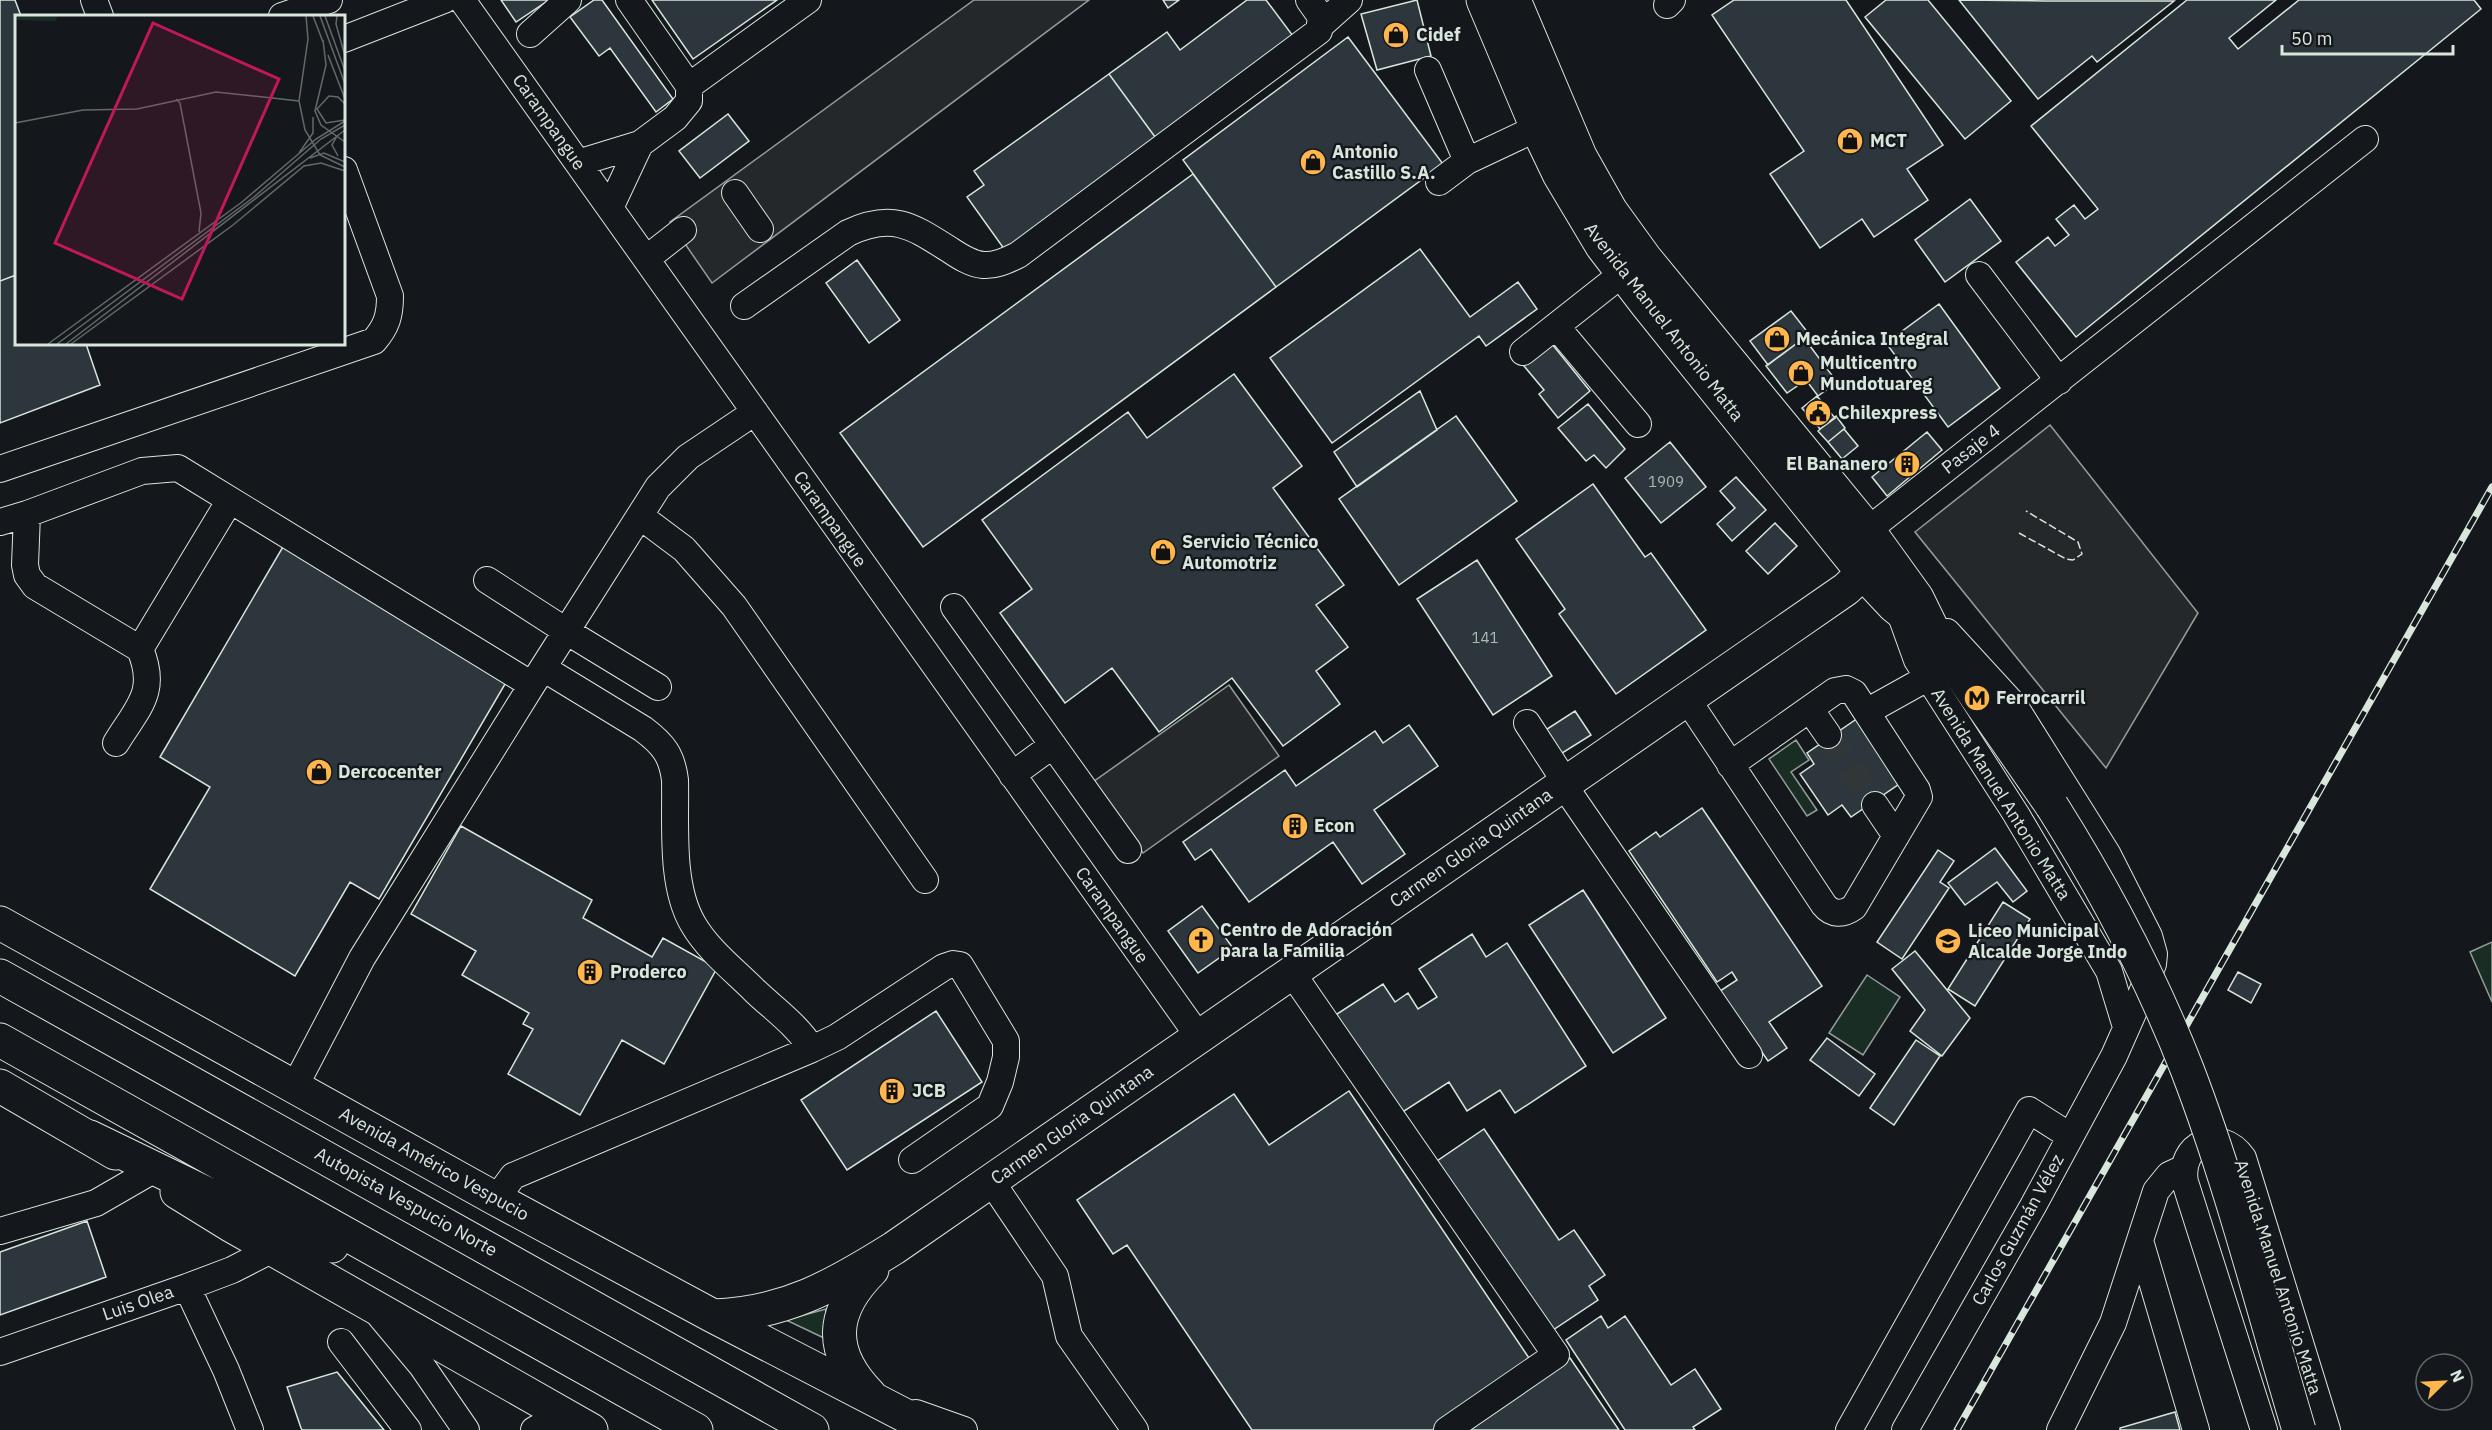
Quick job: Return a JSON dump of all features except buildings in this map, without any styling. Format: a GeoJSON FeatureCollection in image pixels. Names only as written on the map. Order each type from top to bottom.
{"type":"FeatureCollection","features":[{"type":"Feature","properties":{"kind":"main road","name":"Avenida Manuel Antonio Matta"},"geometry":{"type":"LineString","coordinates":[[1483,0],[1537,128],[1584,219],[1622,274],[1863,573],[1908,604]]}},
{"type":"Feature","properties":{"kind":"main road","name":"Avenida Manuel Antonio Matta"},"geometry":{"type":"LineString","coordinates":[[1514,0],[1580,156],[1620,224],[1868,530],[1908,604],[1939,643],[2052,807],[2133,947],[2187,1069],[2210,1132],[2299,1430]]}},
{"type":"Feature","properties":{"kind":"main road"},"geometry":{"type":"LineString","coordinates":[[1863,573],[1868,530]]}},
{"type":"Feature","properties":{"kind":"main road","name":"Carmen Gloria Quintana"},"geometry":{"type":"LineString","coordinates":[[713,1316],[759,1312],[800,1300],[831,1286],[894,1248],[1846,589],[1863,573]]}},
{"type":"Feature","properties":{"kind":"main road","name":"Avenida Américo Vespucio"},"geometry":{"type":"LineString","coordinates":[[0,923],[496,1199],[713,1316],[933,1430]]}},
{"type":"Feature","properties":{"kind":"main road","name":"Autopista Vespucio Norte"},"geometry":{"type":"LineString","coordinates":[[0,976],[812,1430]]}},
{"type":"Feature","properties":{"kind":"main road"},"geometry":{"type":"LineString","coordinates":[[0,1040],[696,1430]]}},
{"type":"Feature","properties":{"kind":"main road"},"geometry":{"type":"LineString","coordinates":[[0,1086],[90,1137],[232,1226],[578,1423]]}},
{"type":"Feature","properties":{"kind":"main road"},"geometry":{"type":"LineString","coordinates":[[90,1137],[216,1198],[476,1307]]}},
{"type":"Feature","properties":{"kind":"main road","name":"Carmen Gloria Quintana"},"geometry":{"type":"LineString","coordinates":[[872,1397],[856,1379],[844,1355],[840,1342],[840,1323],[850,1296],[894,1248]]}},
{"type":"Feature","properties":{"kind":"street"},"geometry":{"type":"LineString","coordinates":[[94,0],[100,15]]}},
{"type":"Feature","properties":{"kind":"street"},"geometry":{"type":"LineString","coordinates":[[289,15],[329,0]]}},
{"type":"Feature","properties":{"kind":"street"},"geometry":{"type":"LineString","coordinates":[[345,39],[444,0]]}},
{"type":"Feature","properties":{"kind":"street","name":"Carampangue"},"geometry":{"type":"LineString","coordinates":[[462,0],[1199,1037]]}},
{"type":"Feature","properties":{"kind":"street"},"geometry":{"type":"LineString","coordinates":[[530,34],[568,0]]}},
{"type":"Feature","properties":{"kind":"street"},"geometry":{"type":"LineString","coordinates":[[578,163],[640,144],[675,118],[689,101],[689,86],[629,0]]}},
{"type":"Feature","properties":{"kind":"street"},"geometry":{"type":"LineString","coordinates":[[689,86],[808,0]]}},
{"type":"Feature","properties":{"kind":"street"},"geometry":{"type":"LineString","coordinates":[[744,306],[848,233],[863,226],[881,222],[899,222],[916,228],[973,263],[984,266],[1000,264],[1018,255],[1319,31],[1321,17],[1309,0]]}},
{"type":"Feature","properties":{"kind":"street"},"geometry":{"type":"LineString","coordinates":[[1321,25],[1349,0]]}},
{"type":"Feature","properties":{"kind":"street"},"geometry":{"type":"LineString","coordinates":[[1428,70],[1467,161]]}},
{"type":"Feature","properties":{"kind":"street"},"geometry":{"type":"LineString","coordinates":[[1439,182],[1467,161],[1537,128]]}},
{"type":"Feature","properties":{"kind":"street","name":"Pasaje 4"},"geometry":{"type":"LineString","coordinates":[[1868,530],[2365,139]]}},
{"type":"Feature","properties":{"kind":"street"},"geometry":{"type":"LineString","coordinates":[[610,208],[640,144]]}},
{"type":"Feature","properties":{"kind":"street"},"geometry":{"type":"LineString","coordinates":[[0,469],[374,341],[385,328],[390,313],[390,296],[345,173]]}},
{"type":"Feature","properties":{"kind":"street"},"geometry":{"type":"LineString","coordinates":[[735,193],[760,229]]}},
{"type":"Feature","properties":{"kind":"street"},"geometry":{"type":"LineString","coordinates":[[646,259],[683,230]]}},
{"type":"Feature","properties":{"kind":"street"},"geometry":{"type":"LineString","coordinates":[[1523,352],[1622,274]]}},
{"type":"Feature","properties":{"kind":"street"},"geometry":{"type":"LineString","coordinates":[[1980,275],[2067,375]]}},
{"type":"Feature","properties":{"kind":"street"},"geometry":{"type":"LineString","coordinates":[[1556,326],[1638,424]]}},
{"type":"Feature","properties":{"kind":"street"},"geometry":{"type":"LineString","coordinates":[[295,1086],[362,958],[537,676],[658,487],[688,457],[755,412]]}},
{"type":"Feature","properties":{"kind":"street"},"geometry":{"type":"LineString","coordinates":[[0,522],[142,471],[178,468],[537,676],[643,729],[659,741],[668,752],[673,765],[679,887],[693,925],[707,943],[737,973],[798,1028],[812,1049]]}},
{"type":"Feature","properties":{"kind":"street"},"geometry":{"type":"LineString","coordinates":[[140,649],[230,500]]}},
{"type":"Feature","properties":{"kind":"street"},"geometry":{"type":"LineString","coordinates":[[27,514],[25,565],[27,575],[35,586],[140,649],[148,675],[147,692],[116,743]]}},
{"type":"Feature","properties":{"kind":"street"},"geometry":{"type":"LineString","coordinates":[[640,516],[684,549],[734,606],[925,880]]}},
{"type":"Feature","properties":{"kind":"street"},"geometry":{"type":"LineString","coordinates":[[487,580],[566,632],[658,687]]}},
{"type":"Feature","properties":{"kind":"street","name":"Avenida Manuel Antonio Matta"},"geometry":{"type":"LineString","coordinates":[[1908,604],[1917,660],[2016,814],[2109,971],[2126,1027]]}},
{"type":"Feature","properties":{"kind":"street","name":"Avenida Manuel Antonio Matta"},"geometry":{"type":"LineString","coordinates":[[1908,604],[2014,705],[2108,855],[2149,936],[2154,954],[2153,964],[2126,1027]]}},
{"type":"Feature","properties":{"kind":"street"},"geometry":{"type":"LineString","coordinates":[[954,607],[1128,850]]}},
{"type":"Feature","properties":{"kind":"street"},"geometry":{"type":"LineString","coordinates":[[1868,711],[1929,677]]}},
{"type":"Feature","properties":{"kind":"street"},"geometry":{"type":"LineString","coordinates":[[1687,699],[1730,765],[1824,904],[1832,912],[1843,913],[1854,907],[1919,798],[1917,790],[1868,711],[1854,693],[1846,688],[1835,691],[1730,765]]}},
{"type":"Feature","properties":{"kind":"street"},"geometry":{"type":"LineString","coordinates":[[1810,709],[1828,735]]}},
{"type":"Feature","properties":{"kind":"street"},"geometry":{"type":"LineString","coordinates":[[1527,723],[1565,784],[1749,1055]]}},
{"type":"Feature","properties":{"kind":"street"},"geometry":{"type":"LineString","coordinates":[[1012,775],[1053,745]]}},
{"type":"Feature","properties":{"kind":"street"},"geometry":{"type":"LineString","coordinates":[[1875,805],[1896,836]]}},
{"type":"Feature","properties":{"kind":"street"},"geometry":{"type":"LineString","coordinates":[[496,1199],[513,1176],[812,1049],[837,1036],[944,967],[953,964],[960,965],[1006,1041],[1004,1066],[990,1106],[912,1160]]}},
{"type":"Feature","properties":{"kind":"street"},"geometry":{"type":"LineString","coordinates":[[1292,973],[1556,1355],[1447,1430]]}},
{"type":"Feature","properties":{"kind":"street","name":"Carlos Guzmán Vélez"},"geometry":{"type":"LineString","coordinates":[[1905,1430],[2070,1136],[2126,1027]]}},
{"type":"Feature","properties":{"kind":"street"},"geometry":{"type":"LineString","coordinates":[[1849,1430],[2029,1110],[2070,1136]]}},
{"type":"Feature","properties":{"kind":"street","name":"Avenida Manuel Antonio Matta"},"geometry":{"type":"LineString","coordinates":[[2060,1430],[2113,1323],[2141,1244],[2156,1191],[2169,1175],[2182,1169],[2191,1152],[2207,1142],[2215,1141],[2231,1146],[2242,1158],[2327,1430]]}},
{"type":"Feature","properties":{"kind":"street"},"geometry":{"type":"LineString","coordinates":[[2182,1169],[2201,1239],[2264,1430]]}},
{"type":"Feature","properties":{"kind":"street"},"geometry":{"type":"LineString","coordinates":[[0,1231],[96,1203],[148,1173]]}},
{"type":"Feature","properties":{"kind":"street"},"geometry":{"type":"LineString","coordinates":[[991,1181],[1055,1276],[1069,1336],[1135,1430]]}},
{"type":"Feature","properties":{"kind":"street"},"geometry":{"type":"LineString","coordinates":[[2141,1244],[2196,1430]]}},
{"type":"Feature","properties":{"kind":"street","name":"Luis Olea"},"geometry":{"type":"LineString","coordinates":[[0,1352],[187,1287],[232,1270],[273,1249]]}},
{"type":"Feature","properties":{"kind":"street"},"geometry":{"type":"LineString","coordinates":[[187,1287],[226,1370],[250,1430]]}},
{"type":"Feature","properties":{"kind":"street"},"geometry":{"type":"LineString","coordinates":[[371,1306],[422,1366],[466,1430]]}},
{"type":"Feature","properties":{"kind":"street"},"geometry":{"type":"LineString","coordinates":[[341,1342],[408,1430]]}},
{"type":"Feature","properties":{"kind":"street","name":"Avenida Américo Vespucio"},"geometry":{"type":"LineString","coordinates":[[872,1397],[964,1430]]}},
{"type":"Feature","properties":{"kind":"street"},"geometry":{"type":"LineString","coordinates":[[534,1430],[578,1423]]}},
{"type":"Feature","properties":{"kind":"green space"},"geometry":{"type":"Polygon","coordinates":[[[1796,740],[1809,760],[1791,772],[1817,810],[1807,816],[1769,759],[1796,740]]]}},
{"type":"Feature","properties":{"kind":"green space"},"geometry":{"type":"Polygon","coordinates":[[[2492,942],[2492,1002],[2470,952],[2492,942]]]}},
{"type":"Feature","properties":{"kind":"green space"},"geometry":{"type":"Polygon","coordinates":[[[1867,975],[1900,997],[1863,1055],[1829,1033],[1867,975]]]}},
{"type":"Feature","properties":{"kind":"green space"},"geometry":{"type":"Polygon","coordinates":[[[826,1309],[824,1338],[786,1320],[826,1309]]]}},
{"type":"Feature","properties":{"kind":"shaded area"},"geometry":{"type":"Polygon","coordinates":[[[974,0],[1089,0],[712,283],[670,222],[974,0]]]}},
{"type":"Feature","properties":{"kind":"shaded area"},"geometry":{"type":"Polygon","coordinates":[[[2050,425],[2198,613],[2106,768],[1915,532],[2050,425]]]}},
{"type":"Feature","properties":{"kind":"shaded area"},"geometry":{"type":"Polygon","coordinates":[[[1229,685],[1279,756],[1143,853],[1093,782],[1229,685]]]}},
{"type":"Feature","properties":{"kind":"tunnel"},"geometry":{"type":"LineString","coordinates":[[1828,735],[1875,805]]}},
{"type":"Feature","properties":{"kind":"railway"},"geometry":{"type":"LineString","coordinates":[[1957,1430],[2492,487]]}},
{"type":"Feature","properties":{"kind":"fence"},"geometry":{"type":"LineString","coordinates":[[2019,533],[2066,559],[2073,560],[2082,554],[2078,542],[2026,511]]}},
{"type":"Feature","properties":{"kind":"place","name":"Cidef"},"geometry":{"type":"Point","coordinates":[1396,35]}},
{"type":"Feature","properties":{"kind":"place","name":"MCT"},"geometry":{"type":"Point","coordinates":[1850,141]}},
{"type":"Feature","properties":{"kind":"place","name":"Antonio Castillo S.A."},"geometry":{"type":"Point","coordinates":[1313,162]}},
{"type":"Feature","properties":{"kind":"place","name":"Mecánica Integral"},"geometry":{"type":"Point","coordinates":[1777,339]}},
{"type":"Feature","properties":{"kind":"place","name":"Multicentro Mundotuareg"},"geometry":{"type":"Point","coordinates":[1801,373]}},
{"type":"Feature","properties":{"kind":"place","name":"Chilexpress"},"geometry":{"type":"Point","coordinates":[1818,413]}},
{"type":"Feature","properties":{"kind":"place","name":"El Bananero"},"geometry":{"type":"Point","coordinates":[1907,464]}},
{"type":"Feature","properties":{"kind":"place","name":"Servicio Técnico Automotriz"},"geometry":{"type":"Point","coordinates":[1163,552]}},
{"type":"Feature","properties":{"kind":"place","name":"Ferrocarril"},"geometry":{"type":"Point","coordinates":[1977,698]}},
{"type":"Feature","properties":{"kind":"place","name":"Dercocenter"},"geometry":{"type":"Point","coordinates":[319,772]}},
{"type":"Feature","properties":{"kind":"place","name":"Econ"},"geometry":{"type":"Point","coordinates":[1295,826]}},
{"type":"Feature","properties":{"kind":"place","name":"Centro de Adoración para la Familia"},"geometry":{"type":"Point","coordinates":[1201,940]}},
{"type":"Feature","properties":{"kind":"place","name":"Liceo Municipal Alcalde Jorge Indo"},"geometry":{"type":"Point","coordinates":[1948,941]}},
{"type":"Feature","properties":{"kind":"place","name":"Proderco"},"geometry":{"type":"Point","coordinates":[590,972]}},
{"type":"Feature","properties":{"kind":"place","name":"JCB"},"geometry":{"type":"Point","coordinates":[892,1091]}}]}
